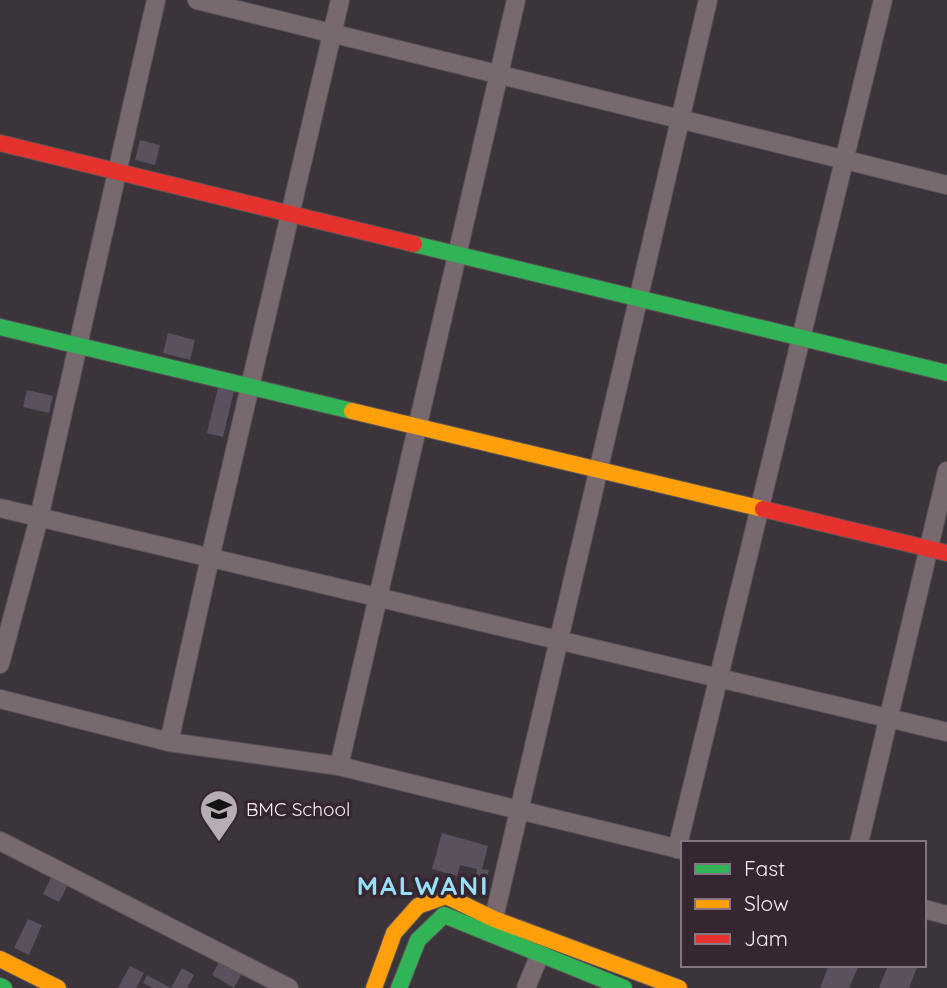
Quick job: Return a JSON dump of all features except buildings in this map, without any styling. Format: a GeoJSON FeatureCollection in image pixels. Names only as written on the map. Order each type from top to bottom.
{"type":"FeatureCollection","features":[{"type":"Feature","properties":{"kind":"street"},"geometry":{"type":"LineString","coordinates":[[0,664],[39,518],[156,0]]}},
{"type":"Feature","properties":{"kind":"street"},"geometry":{"type":"LineString","coordinates":[[197,0],[947,186]]}},
{"type":"Feature","properties":{"kind":"street"},"geometry":{"type":"LineString","coordinates":[[169,742],[340,0]]}},
{"type":"Feature","properties":{"kind":"street"},"geometry":{"type":"LineString","coordinates":[[339,766],[516,0]]}},
{"type":"Feature","properties":{"kind":"street"},"geometry":{"type":"LineString","coordinates":[[492,926],[708,0]]}},
{"type":"Feature","properties":{"kind":"street"},"geometry":{"type":"LineString","coordinates":[[682,841],[883,0]]}},
{"type":"Feature","properties":{"kind":"street"},"geometry":{"type":"LineString","coordinates":[[0,143],[947,373]]}},
{"type":"Feature","properties":{"kind":"street"},"geometry":{"type":"LineString","coordinates":[[0,327],[947,553]]}},
{"type":"Feature","properties":{"kind":"street"},"geometry":{"type":"LineString","coordinates":[[859,841],[947,471]]}},
{"type":"Feature","properties":{"kind":"street"},"geometry":{"type":"LineString","coordinates":[[0,509],[947,732]]}},
{"type":"Feature","properties":{"kind":"street"},"geometry":{"type":"LineString","coordinates":[[0,699],[169,742],[339,766],[680,849]]}},
{"type":"Feature","properties":{"kind":"street"},"geometry":{"type":"LineString","coordinates":[[0,841],[289,988]]}},
{"type":"Feature","properties":{"kind":"street"},"geometry":{"type":"LineString","coordinates":[[374,988],[394,933],[418,906],[446,896],[540,954],[624,988]]}},
{"type":"Feature","properties":{"kind":"street"},"geometry":{"type":"LineString","coordinates":[[926,910],[947,915]]}},
{"type":"Feature","properties":{"kind":"street"},"geometry":{"type":"LineString","coordinates":[[399,988],[418,940],[444,915],[492,926],[679,988]]}},
{"type":"Feature","properties":{"kind":"street"},"geometry":{"type":"LineString","coordinates":[[526,988],[540,954]]}},
{"type":"Feature","properties":{"kind":"street"},"geometry":{"type":"LineString","coordinates":[[0,959],[58,988]]}},
{"type":"Feature","properties":{"kind":"traffic: fast"},"geometry":{"type":"LineString","coordinates":[[414,244],[947,373]]}},
{"type":"Feature","properties":{"kind":"traffic: fast"},"geometry":{"type":"LineString","coordinates":[[0,327],[352,411]]}},
{"type":"Feature","properties":{"kind":"traffic: fast"},"geometry":{"type":"LineString","coordinates":[[399,988],[418,940],[444,915],[624,988]]}},
{"type":"Feature","properties":{"kind":"traffic: fast"},"geometry":{"type":"LineString","coordinates":[[0,986],[4,988]]}},
{"type":"Feature","properties":{"kind":"traffic: slow"},"geometry":{"type":"LineString","coordinates":[[352,411],[763,509]]}},
{"type":"Feature","properties":{"kind":"traffic: slow"},"geometry":{"type":"LineString","coordinates":[[374,988],[394,933],[418,906],[446,896],[494,919],[679,988]]}},
{"type":"Feature","properties":{"kind":"traffic: slow"},"geometry":{"type":"LineString","coordinates":[[0,959],[58,988]]}},
{"type":"Feature","properties":{"kind":"traffic: jam"},"geometry":{"type":"LineString","coordinates":[[0,143],[414,244]]}},
{"type":"Feature","properties":{"kind":"traffic: jam"},"geometry":{"type":"LineString","coordinates":[[763,509],[947,553]]}},
{"type":"Feature","properties":{"kind":"place","name":"BMC School"},"geometry":{"type":"Point","coordinates":[219,843]}},
{"type":"Feature","properties":{"kind":"district","name":"MALWANI"},"geometry":{"type":"Point","coordinates":[423,886]}}]}
